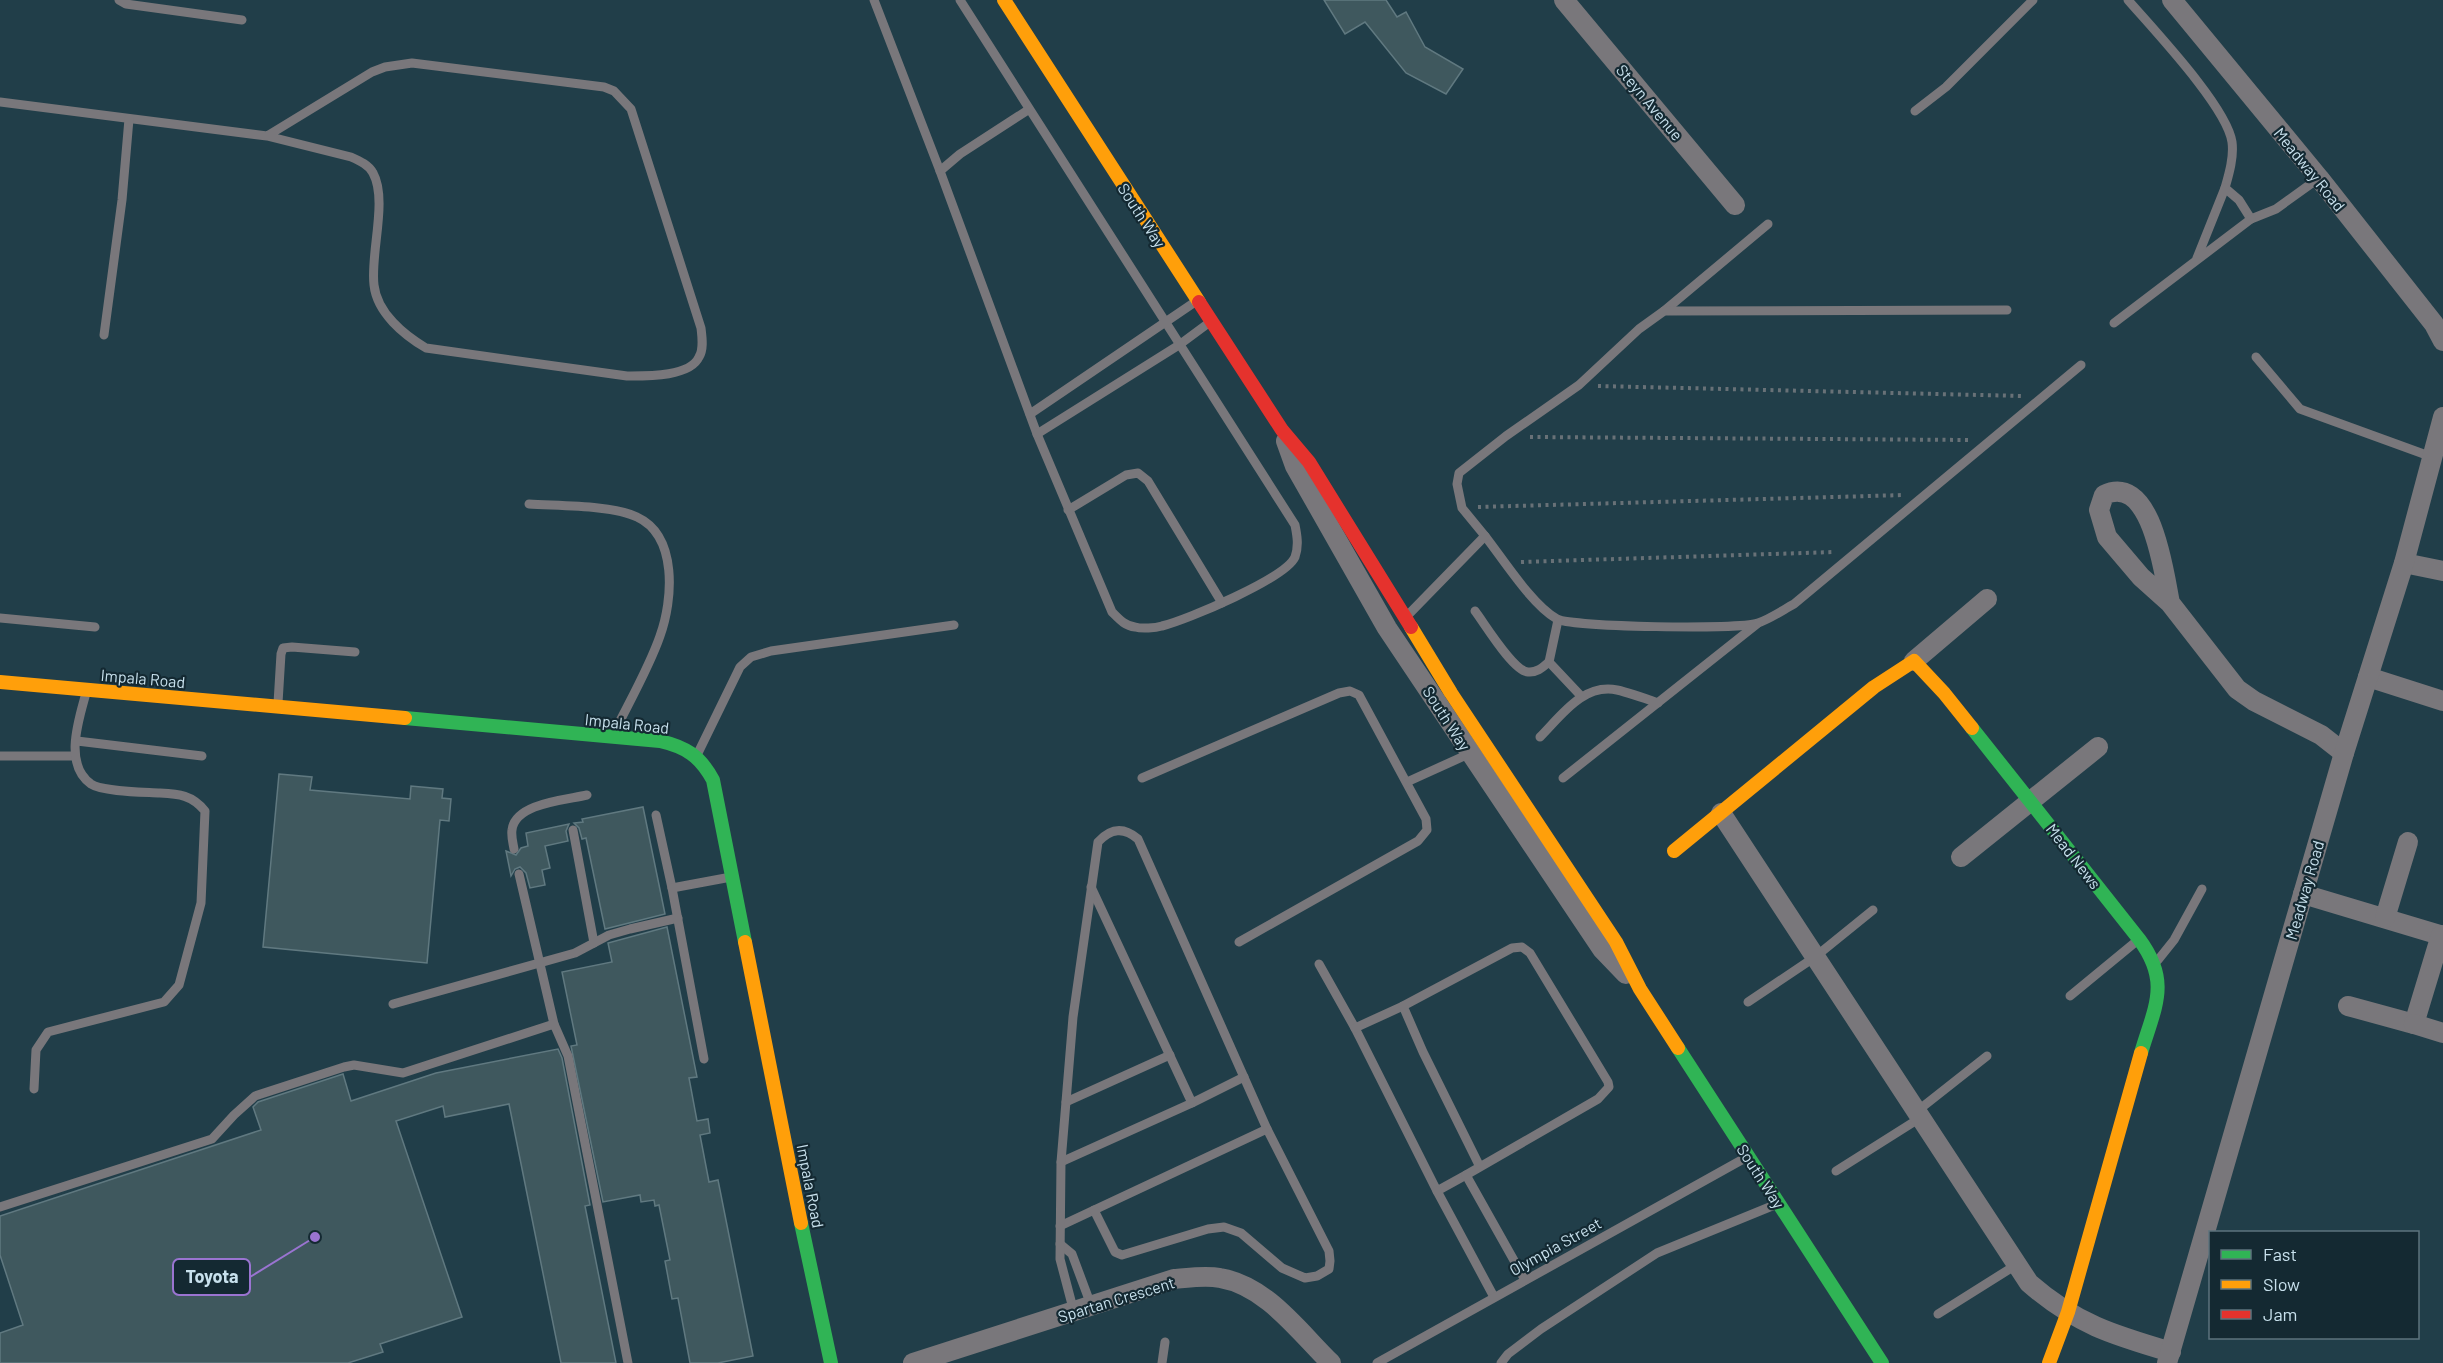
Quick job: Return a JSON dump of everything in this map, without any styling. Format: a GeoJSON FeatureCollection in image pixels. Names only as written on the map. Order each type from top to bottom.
{"type":"FeatureCollection","features":[{"type":"Feature","properties":{"kind":"street","name":"South Way"},"geometry":{"type":"LineString","coordinates":[[1004,0],[1282,430],[1309,462],[1405,617],[1478,749],[1602,949],[1641,989],[1882,1363]]}},
{"type":"Feature","properties":{"kind":"street","name":"Steyn Avenue"},"geometry":{"type":"LineString","coordinates":[[1564,0],[1735,205]]}},
{"type":"Feature","properties":{"kind":"street","name":"Meadway Road"},"geometry":{"type":"LineString","coordinates":[[2172,0],[2319,178],[2434,324],[2443,341]]}},
{"type":"Feature","properties":{"kind":"street","name":"Meadway Road"},"geometry":{"type":"LineString","coordinates":[[2169,1358],[2344,753],[2404,563],[2443,417]]}},
{"type":"Feature","properties":{"kind":"street","name":"South Way"},"geometry":{"type":"LineString","coordinates":[[1282,430],[1295,466],[1387,628],[1478,749]]}},
{"type":"Feature","properties":{"kind":"street"},"geometry":{"type":"LineString","coordinates":[[2170,603],[2156,538],[2141,506],[2134,496],[2125,492],[2112,491],[2104,495],[2099,510],[2107,537],[2141,576],[2170,603],[2237,689],[2254,701],[2321,735],[2344,753]]}},
{"type":"Feature","properties":{"kind":"street"},"geometry":{"type":"LineString","coordinates":[[2404,563],[2443,571]]}},
{"type":"Feature","properties":{"kind":"street"},"geometry":{"type":"LineString","coordinates":[[1674,851],[1874,687],[1903,666],[1914,661],[1987,599]]}},
{"type":"Feature","properties":{"kind":"street","name":"Mead News"},"geometry":{"type":"LineString","coordinates":[[1914,661],[1944,693],[2156,961]]}},
{"type":"Feature","properties":{"kind":"street"},"geometry":{"type":"LineString","coordinates":[[2368,677],[2443,701]]}},
{"type":"Feature","properties":{"kind":"street","name":"Impala Road"},"geometry":{"type":"LineString","coordinates":[[0,682],[612,737],[669,743],[687,748],[697,755],[704,762],[713,780],[831,1363]]}},
{"type":"Feature","properties":{"kind":"street"},"geometry":{"type":"LineString","coordinates":[[1961,857],[2029,800],[2098,747]]}},
{"type":"Feature","properties":{"kind":"street"},"geometry":{"type":"LineString","coordinates":[[1721,813],[2029,1283],[2068,1312],[2093,1327],[2169,1358]]}},
{"type":"Feature","properties":{"kind":"street"},"geometry":{"type":"LineString","coordinates":[[2385,918],[2408,842]]}},
{"type":"Feature","properties":{"kind":"street"},"geometry":{"type":"LineString","coordinates":[[2303,894],[2442,936],[2414,1024]]}},
{"type":"Feature","properties":{"kind":"street"},"geometry":{"type":"LineString","coordinates":[[2049,1363],[2068,1312],[2097,1203],[2151,1024],[2158,988],[2156,961]]}},
{"type":"Feature","properties":{"kind":"street"},"geometry":{"type":"LineString","coordinates":[[2348,1006],[2443,1033]]}},
{"type":"Feature","properties":{"kind":"street","name":"Spartan Crescent"},"geometry":{"type":"LineString","coordinates":[[913,1363],[1174,1279],[1219,1278],[1244,1287],[1272,1304],[1332,1363]]}},
{"type":"Feature","properties":{"kind":"lane"},"geometry":{"type":"LineString","coordinates":[[119,0],[126,4],[243,20]]}},
{"type":"Feature","properties":{"kind":"lane"},"geometry":{"type":"LineString","coordinates":[[874,0],[1037,434],[1112,612],[1123,623],[1134,627],[1159,627],[1184,620],[1284,570],[1295,557],[1298,538],[1295,525],[1028,110],[960,0]]}},
{"type":"Feature","properties":{"kind":"lane"},"geometry":{"type":"LineString","coordinates":[[1915,111],[1946,87],[2033,0]]}},
{"type":"Feature","properties":{"kind":"lane"},"geometry":{"type":"LineString","coordinates":[[2128,0],[2193,76],[2223,117],[2232,143],[2225,188],[2197,260]]}},
{"type":"Feature","properties":{"kind":"lane"},"geometry":{"type":"LineString","coordinates":[[0,102],[267,136],[351,157],[361,162],[373,173],[379,197],[374,286],[381,305],[394,323],[406,336],[426,348],[627,376],[648,376],[686,369],[692,366],[699,357],[702,342],[701,328],[631,109],[614,91],[593,85],[412,63],[398,64],[372,72],[267,136]]}},
{"type":"Feature","properties":{"kind":"lane"},"geometry":{"type":"LineString","coordinates":[[940,171],[960,154],[1028,110]]}},
{"type":"Feature","properties":{"kind":"lane"},"geometry":{"type":"LineString","coordinates":[[104,335],[122,200],[129,119]]}},
{"type":"Feature","properties":{"kind":"lane"},"geometry":{"type":"LineString","coordinates":[[2114,322],[2251,219],[2276,209],[2319,178]]}},
{"type":"Feature","properties":{"kind":"lane"},"geometry":{"type":"LineString","coordinates":[[2225,188],[2251,219]]}},
{"type":"Feature","properties":{"kind":"lane"},"geometry":{"type":"LineString","coordinates":[[1757,624],[1581,625],[1558,620],[1537,603],[1462,508],[1456,484],[1459,473],[1506,436],[1579,385],[1639,329],[1768,224]]}},
{"type":"Feature","properties":{"kind":"lane"},"geometry":{"type":"LineString","coordinates":[[1030,414],[1197,300]]}},
{"type":"Feature","properties":{"kind":"lane"},"geometry":{"type":"LineString","coordinates":[[1664,310],[2007,310]]}},
{"type":"Feature","properties":{"kind":"lane"},"geometry":{"type":"LineString","coordinates":[[1037,434],[1179,345],[1212,321]]}},
{"type":"Feature","properties":{"kind":"lane"},"geometry":{"type":"LineString","coordinates":[[2256,357],[2300,409],[2432,457]]}},
{"type":"Feature","properties":{"kind":"lane"},"geometry":{"type":"LineString","coordinates":[[1563,778],[1757,624],[1794,604],[2081,365]]}},
{"type":"Feature","properties":{"kind":"lane"},"geometry":{"type":"LineString","coordinates":[[1068,510],[1126,475],[1138,473],[1148,481],[1222,603]]}},
{"type":"Feature","properties":{"kind":"lane"},"geometry":{"type":"LineString","coordinates":[[529,504],[611,510],[636,516],[648,523],[660,538],[668,556],[669,592],[661,636],[612,737]]}},
{"type":"Feature","properties":{"kind":"lane"},"geometry":{"type":"LineString","coordinates":[[1387,628],[1405,617],[1485,536]]}},
{"type":"Feature","properties":{"kind":"lane"},"geometry":{"type":"LineString","coordinates":[[1475,611],[1516,665],[1526,672],[1536,672],[1549,662],[1558,620]]}},
{"type":"Feature","properties":{"kind":"lane"},"geometry":{"type":"LineString","coordinates":[[0,618],[94,627]]}},
{"type":"Feature","properties":{"kind":"lane"},"geometry":{"type":"LineString","coordinates":[[697,755],[740,667],[752,657],[771,651],[954,625]]}},
{"type":"Feature","properties":{"kind":"lane"},"geometry":{"type":"LineString","coordinates":[[277,706],[283,648],[355,652]]}},
{"type":"Feature","properties":{"kind":"lane"},"geometry":{"type":"LineString","coordinates":[[1549,662],[1581,696]]}},
{"type":"Feature","properties":{"kind":"lane"},"geometry":{"type":"LineString","coordinates":[[1540,737],[1581,696],[1594,689],[1615,689],[1658,703]]}},
{"type":"Feature","properties":{"kind":"lane"},"geometry":{"type":"LineString","coordinates":[[34,1089],[36,1050],[48,1032],[164,1002],[179,985],[201,903],[204,811],[196,800],[175,794],[121,791],[92,784],[79,768],[75,756],[79,719],[87,690]]}},
{"type":"Feature","properties":{"kind":"lane"},"geometry":{"type":"LineString","coordinates":[[1142,778],[1339,693],[1350,691],[1359,695],[1426,819],[1427,830],[1418,841],[1239,942]]}},
{"type":"Feature","properties":{"kind":"lane"},"geometry":{"type":"LineString","coordinates":[[76,741],[202,756]]}},
{"type":"Feature","properties":{"kind":"lane"},"geometry":{"type":"LineString","coordinates":[[1407,782],[1478,749]]}},
{"type":"Feature","properties":{"kind":"lane"},"geometry":{"type":"LineString","coordinates":[[0,756],[75,756]]}},
{"type":"Feature","properties":{"kind":"lane"},"geometry":{"type":"LineString","coordinates":[[514,849],[512,829],[518,817],[530,808],[587,795]]}},
{"type":"Feature","properties":{"kind":"lane"},"geometry":{"type":"LineString","coordinates":[[656,815],[704,1059]]}},
{"type":"Feature","properties":{"kind":"lane"},"geometry":{"type":"LineString","coordinates":[[1082,1309],[1060,1259],[1061,1162],[1073,1017],[1098,842],[1106,833],[1120,829],[1130,832],[1138,839],[1268,1129],[1329,1251],[1329,1269],[1317,1276],[1305,1278],[1282,1268],[1241,1233],[1224,1227],[1208,1229],[1122,1255],[1115,1252],[1094,1210]]}},
{"type":"Feature","properties":{"kind":"lane"},"geometry":{"type":"LineString","coordinates":[[573,830],[594,943]]}},
{"type":"Feature","properties":{"kind":"lane"},"geometry":{"type":"LineString","coordinates":[[519,874],[554,1024],[568,1056],[628,1363]]}},
{"type":"Feature","properties":{"kind":"lane"},"geometry":{"type":"LineString","coordinates":[[672,888],[733,877]]}},
{"type":"Feature","properties":{"kind":"lane"},"geometry":{"type":"LineString","coordinates":[[1091,887],[1192,1103]]}},
{"type":"Feature","properties":{"kind":"lane"},"geometry":{"type":"LineString","coordinates":[[2156,961],[2174,940],[2202,889]]}},
{"type":"Feature","properties":{"kind":"lane"},"geometry":{"type":"LineString","coordinates":[[1748,1002],[1815,957],[1873,910]]}},
{"type":"Feature","properties":{"kind":"lane"},"geometry":{"type":"LineString","coordinates":[[393,1004],[575,953],[609,935],[630,928],[678,918]]}},
{"type":"Feature","properties":{"kind":"lane"},"geometry":{"type":"LineString","coordinates":[[2070,996],[2139,939]]}},
{"type":"Feature","properties":{"kind":"lane"},"geometry":{"type":"LineString","coordinates":[[1355,1028],[1403,1006],[1512,948],[1522,947],[1530,953],[1608,1082],[1609,1087],[1598,1099],[1437,1191]]}},
{"type":"Feature","properties":{"kind":"lane"},"geometry":{"type":"LineString","coordinates":[[1319,964],[1355,1028],[1437,1191],[1494,1297]]}},
{"type":"Feature","properties":{"kind":"lane"},"geometry":{"type":"LineString","coordinates":[[1403,1006],[1423,1052],[1480,1167]]}},
{"type":"Feature","properties":{"kind":"lane"},"geometry":{"type":"LineString","coordinates":[[0,1207],[212,1139],[255,1096],[354,1065],[403,1073],[554,1024]]}},
{"type":"Feature","properties":{"kind":"lane"},"geometry":{"type":"LineString","coordinates":[[1066,1101],[1170,1055]]}},
{"type":"Feature","properties":{"kind":"lane"},"geometry":{"type":"LineString","coordinates":[[1836,1171],[1918,1115],[1988,1056]]}},
{"type":"Feature","properties":{"kind":"lane"},"geometry":{"type":"LineString","coordinates":[[1061,1162],[1244,1077]]}},
{"type":"Feature","properties":{"kind":"lane"},"geometry":{"type":"LineString","coordinates":[[1060,1226],[1268,1129]]}},
{"type":"Feature","properties":{"kind":"lane","name":"Olympia Street"},"geometry":{"type":"LineString","coordinates":[[1378,1363],[1748,1156]]}},
{"type":"Feature","properties":{"kind":"lane"},"geometry":{"type":"LineString","coordinates":[[1466,1175],[1525,1280]]}},
{"type":"Feature","properties":{"kind":"lane"},"geometry":{"type":"LineString","coordinates":[[1501,1363],[1508,1354],[1540,1329],[1657,1253],[1779,1204]]}},
{"type":"Feature","properties":{"kind":"lane"},"geometry":{"type":"LineString","coordinates":[[1060,1244],[1072,1254],[1082,1309]]}},
{"type":"Feature","properties":{"kind":"lane"},"geometry":{"type":"LineString","coordinates":[[1938,1314],[2016,1265]]}},
{"type":"Feature","properties":{"kind":"lane"},"geometry":{"type":"LineString","coordinates":[[1162,1363],[1165,1342]]}},
{"type":"Feature","properties":{"kind":"path"},"geometry":{"type":"LineString","coordinates":[[1579,385],[2044,397]]}},
{"type":"Feature","properties":{"kind":"path"},"geometry":{"type":"LineString","coordinates":[[1506,436],[1991,440]]}},
{"type":"Feature","properties":{"kind":"path"},"geometry":{"type":"LineString","coordinates":[[1462,508],[1926,494]]}},
{"type":"Feature","properties":{"kind":"path"},"geometry":{"type":"LineString","coordinates":[[1506,562],[1858,552]]}},
{"type":"Feature","properties":{"kind":"building"},"geometry":{"type":"Polygon","coordinates":[[[1324,0],[1386,0],[1397,17],[1406,12],[1425,47],[1463,69],[1446,94],[1406,73],[1365,22],[1345,34],[1324,0]]]}},
{"type":"Feature","properties":{"kind":"building"},"geometry":{"type":"Polygon","coordinates":[[[279,774],[312,777],[310,790],[410,799],[411,786],[443,789],[442,798],[451,799],[449,821],[440,820],[427,963],[263,947],[279,774]]]}},
{"type":"Feature","properties":{"kind":"building"},"geometry":{"type":"Polygon","coordinates":[[[643,807],[665,914],[605,929],[586,838],[582,839],[579,828],[574,823],[583,822],[582,819],[643,807]]]}},
{"type":"Feature","properties":{"kind":"building"},"geometry":{"type":"Polygon","coordinates":[[[569,824],[566,831],[568,841],[545,846],[550,868],[542,870],[545,885],[530,888],[526,873],[520,867],[515,869],[511,876],[506,851],[516,855],[521,848],[528,846],[526,833],[569,824]]]}},
{"type":"Feature","properties":{"kind":"building"},"geometry":{"type":"Polygon","coordinates":[[[667,927],[697,1077],[689,1078],[697,1121],[708,1119],[710,1133],[700,1135],[709,1182],[718,1180],[753,1356],[718,1363],[690,1363],[678,1298],[672,1299],[665,1261],[670,1260],[659,1205],[655,1206],[654,1200],[641,1202],[640,1195],[603,1202],[571,1046],[577,1045],[562,972],[612,962],[608,943],[667,927]]]}},
{"type":"Feature","properties":{"kind":"building"},"geometry":{"type":"Polygon","coordinates":[[[558,1049],[562,1058],[590,1205],[585,1206],[616,1363],[561,1363],[509,1104],[445,1117],[443,1106],[396,1121],[462,1317],[380,1344],[383,1352],[348,1363],[0,1363],[0,1333],[23,1325],[0,1255],[0,1216],[261,1130],[253,1107],[258,1102],[343,1074],[351,1101],[436,1073],[558,1049]]]}},
{"type":"Feature","properties":{"kind":"traffic: fast"},"geometry":{"type":"LineString","coordinates":[[405,718],[660,741],[685,750],[703,765],[713,780],[745,942]]}},
{"type":"Feature","properties":{"kind":"traffic: fast"},"geometry":{"type":"LineString","coordinates":[[1972,728],[2149,954],[2155,968],[2157,994],[2141,1053]]}},
{"type":"Feature","properties":{"kind":"traffic: fast"},"geometry":{"type":"LineString","coordinates":[[1678,1048],[1882,1363]]}},
{"type":"Feature","properties":{"kind":"traffic: fast"},"geometry":{"type":"LineString","coordinates":[[801,1223],[831,1363]]}},
{"type":"Feature","properties":{"kind":"traffic: slow"},"geometry":{"type":"LineString","coordinates":[[1004,0],[1199,302]]}},
{"type":"Feature","properties":{"kind":"traffic: slow"},"geometry":{"type":"LineString","coordinates":[[1411,627],[1451,693],[1616,942],[1640,989],[1678,1048]]}},
{"type":"Feature","properties":{"kind":"traffic: slow"},"geometry":{"type":"LineString","coordinates":[[1674,851],[1874,687],[1914,661],[1972,728]]}},
{"type":"Feature","properties":{"kind":"traffic: slow"},"geometry":{"type":"LineString","coordinates":[[0,682],[405,718]]}},
{"type":"Feature","properties":{"kind":"traffic: slow"},"geometry":{"type":"LineString","coordinates":[[745,942],[801,1223]]}},
{"type":"Feature","properties":{"kind":"traffic: slow"},"geometry":{"type":"LineString","coordinates":[[2049,1363],[2068,1312],[2141,1053]]}},
{"type":"Feature","properties":{"kind":"traffic: jam"},"geometry":{"type":"LineString","coordinates":[[1199,302],[1282,430],[1309,462],[1411,627]]}},
{"type":"Feature","properties":{"kind":"place","name":"Toyota"},"geometry":{"type":"Point","coordinates":[315,1237]}}]}
